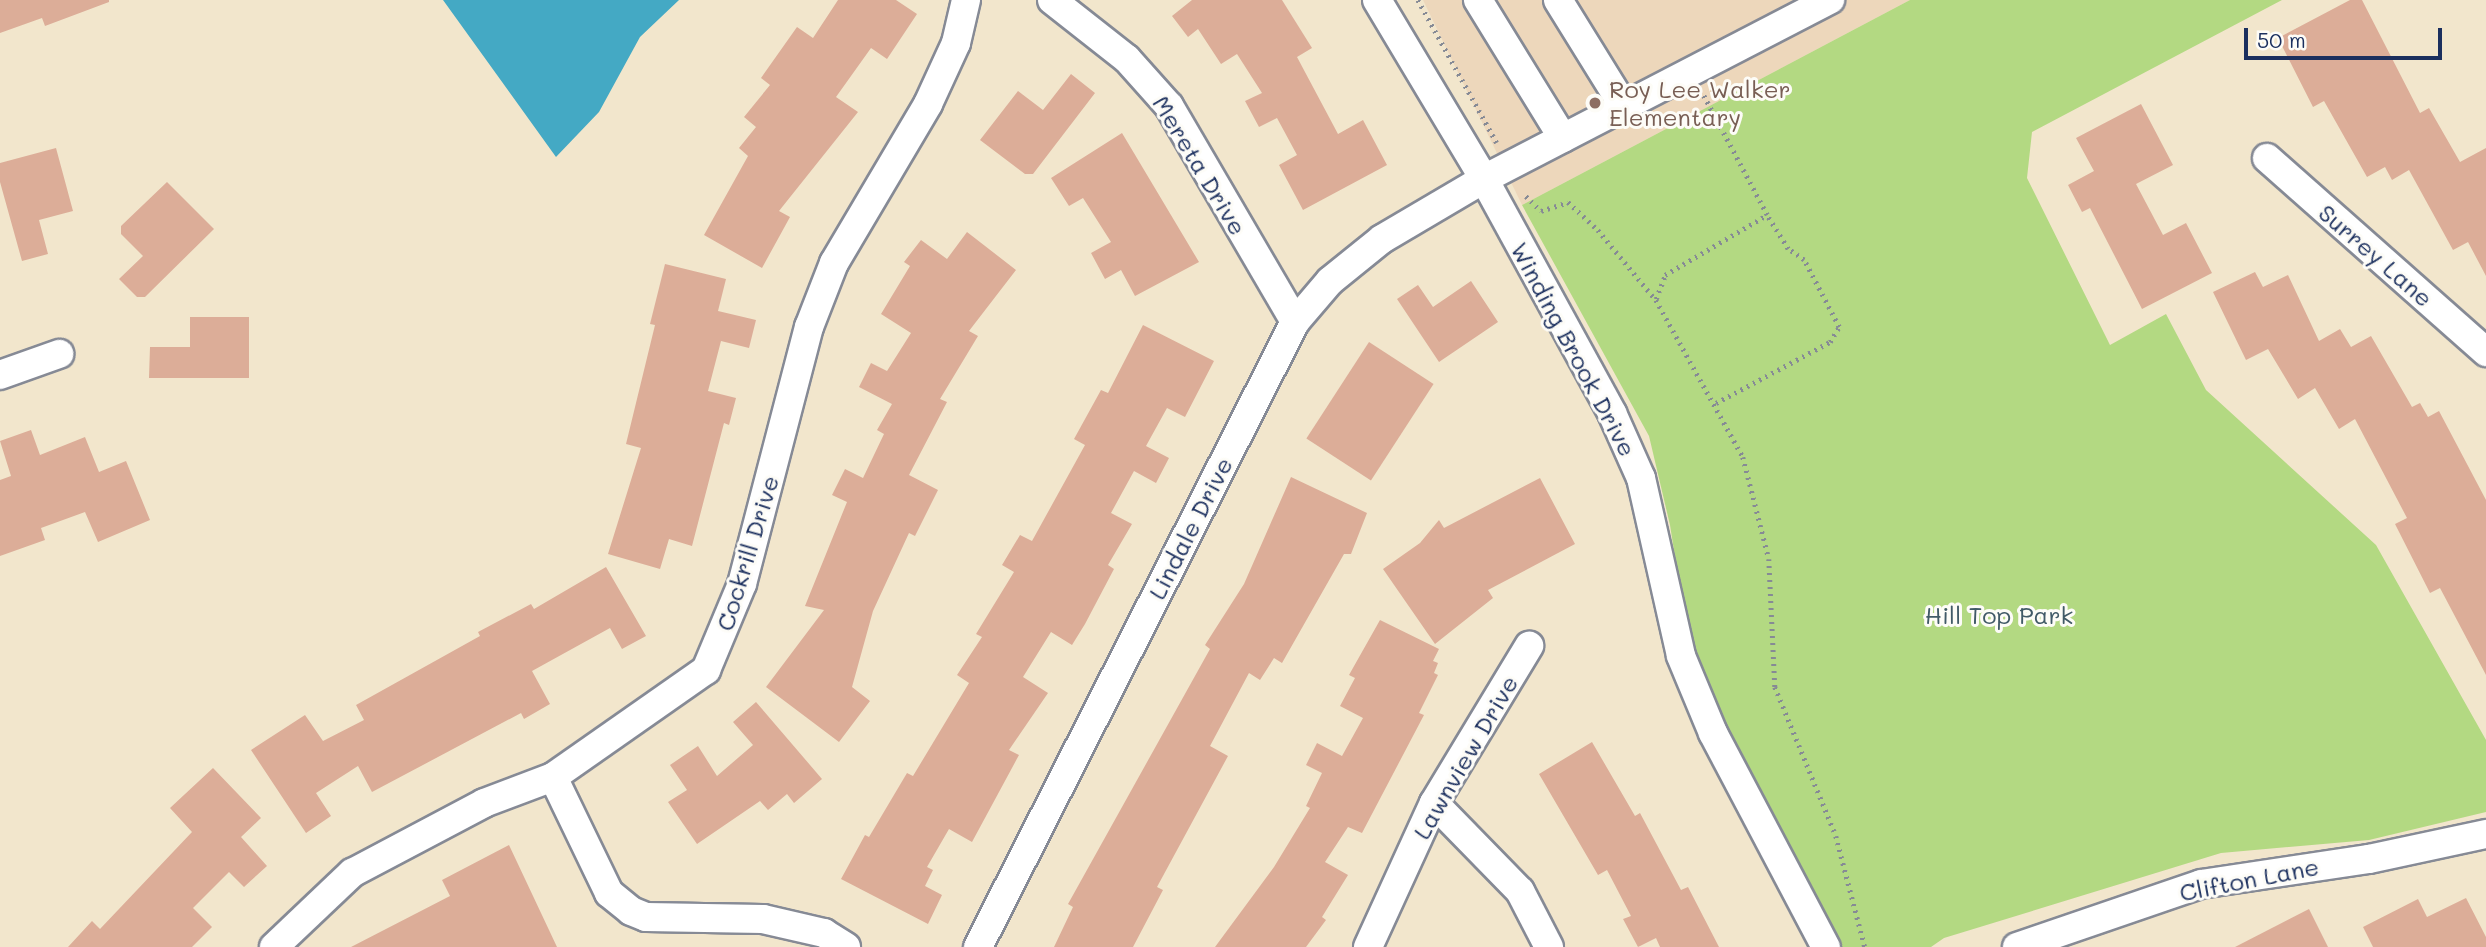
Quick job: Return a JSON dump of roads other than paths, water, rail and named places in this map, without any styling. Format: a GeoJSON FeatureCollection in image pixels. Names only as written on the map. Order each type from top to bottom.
{"type":"FeatureCollection","features":[{"type":"Feature","properties":{"kind":"street","name":"Cockrill Drive"},"geometry":{"type":"LineString","coordinates":[[275,947],[352,873],[484,803],[553,777],[706,670],[742,584],[809,327],[834,263],[929,104],[956,43],[966,0]]}},
{"type":"Feature","properties":{"kind":"street","name":"Mereta Drive"},"geometry":{"type":"LineString","coordinates":[[1052,0],[1127,59],[1169,106],[1294,321]]}},
{"type":"Feature","properties":{"kind":"street","name":"Winding Brook Drive"},"geometry":{"type":"LineString","coordinates":[[1377,0],[1559,313],[1641,478],[1681,656],[1713,733],[1826,947]]}},
{"type":"Feature","properties":{"kind":"street"},"geometry":{"type":"LineString","coordinates":[[1478,0],[1563,138]]}},
{"type":"Feature","properties":{"kind":"street"},"geometry":{"type":"LineString","coordinates":[[1558,0],[1623,105]]}},
{"type":"Feature","properties":{"kind":"street","name":"Lindale Drive"},"geometry":{"type":"LineString","coordinates":[[978,947],[1294,321],[1330,281],[1382,239],[1490,191],[1509,166],[1830,0]]}},
{"type":"Feature","properties":{"kind":"street","name":"Surrey Lane"},"geometry":{"type":"LineString","coordinates":[[2267,158],[2486,352]]}},
{"type":"Feature","properties":{"kind":"street"},"geometry":{"type":"LineString","coordinates":[[0,375],[59,354]]}},
{"type":"Feature","properties":{"kind":"street","name":"Lawnview Drive"},"geometry":{"type":"LineString","coordinates":[[1368,947],[1434,803],[1529,646]]}},
{"type":"Feature","properties":{"kind":"street"},"geometry":{"type":"LineString","coordinates":[[553,777],[609,893],[631,911],[646,917],[764,919],[824,933],[846,947]]}},
{"type":"Feature","properties":{"kind":"street"},"geometry":{"type":"LineString","coordinates":[[1434,803],[1520,891],[1549,947]]}},
{"type":"Feature","properties":{"kind":"street","name":"Clifton Lane"},"geometry":{"type":"LineString","coordinates":[[2017,947],[2201,884],[2369,859],[2486,834]]}},
{"type":"Feature","properties":{"kind":"water"},"geometry":{"type":"Polygon","coordinates":[[[443,0],[679,0],[640,37],[599,112],[556,157],[443,0]]]}},
{"type":"Feature","properties":{"kind":"place","name":"Roy Lee Walker Elementary"},"geometry":{"type":"Point","coordinates":[1595,103]}},
{"type":"Feature","properties":{"kind":"park label","name":"Hill Top Park"},"geometry":{"type":"Point","coordinates":[1999,615]}}]}
